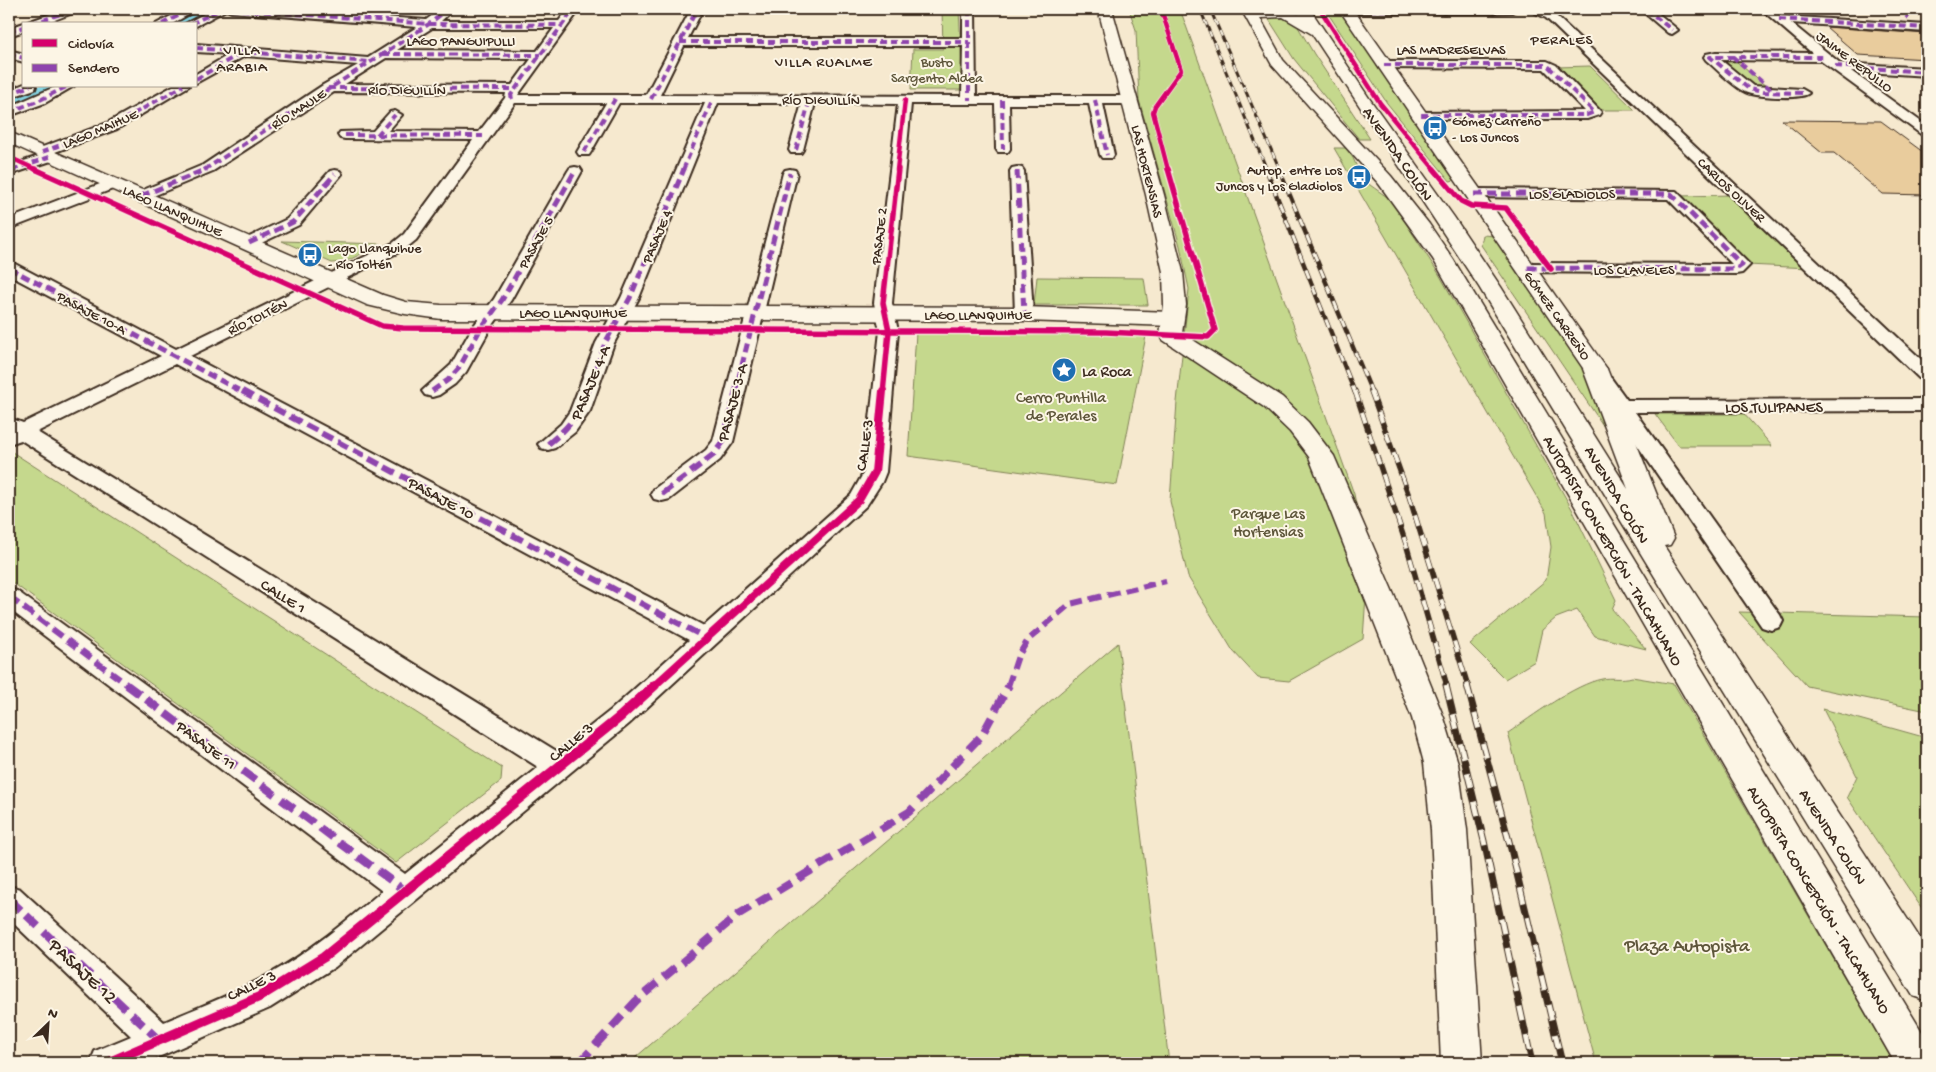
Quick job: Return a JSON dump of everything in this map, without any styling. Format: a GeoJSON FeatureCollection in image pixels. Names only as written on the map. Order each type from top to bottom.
{"type":"FeatureCollection","features":[{"type":"Feature","properties":{"kind":"main road","name":"LAS HORTENSIAS"},"geometry":{"type":"LineString","coordinates":[[1105,9],[1155,195],[1173,272],[1175,292],[1171,327]]}},
{"type":"Feature","properties":{"kind":"main road","name":"AVENIDA COLÓN"},"geometry":{"type":"LineString","coordinates":[[1303,9],[1362,100],[1448,221],[1574,421],[1682,598],[1927,983]]}},
{"type":"Feature","properties":{"kind":"main road","name":"GÓMEZ CARREÑO"},"geometry":{"type":"LineString","coordinates":[[1346,10],[1595,368]]}},
{"type":"Feature","properties":{"kind":"main road"},"geometry":{"type":"LineString","coordinates":[[1249,12],[1291,14],[1318,33]]}},
{"type":"Feature","properties":{"kind":"main road","name":"AUTOPISTA CONCEPCIÓN - TALCAHUANO"},"geometry":{"type":"LineString","coordinates":[[1249,12],[1277,62],[1385,180],[1443,259],[1918,1063]]}},
{"type":"Feature","properties":{"kind":"main road","name":"LAGO LLANQUIHUE"},"geometry":{"type":"LineString","coordinates":[[9,137],[375,300],[405,308],[441,312],[1024,314],[1088,318],[1171,327]]}},
{"type":"Feature","properties":{"kind":"main road"},"geometry":{"type":"LineString","coordinates":[[1171,327],[1273,402],[1299,428],[1321,456],[1383,604],[1428,718],[1442,763],[1449,830],[1462,1063]]}},
{"type":"Feature","properties":{"kind":"main road"},"geometry":{"type":"LineString","coordinates":[[1595,368],[1682,598]]}},
{"type":"Feature","properties":{"kind":"street"},"geometry":{"type":"LineString","coordinates":[[38,22],[74,9]]}},
{"type":"Feature","properties":{"kind":"street"},"geometry":{"type":"LineString","coordinates":[[166,22],[192,9]]}},
{"type":"Feature","properties":{"kind":"street"},"geometry":{"type":"LineString","coordinates":[[195,22],[221,9]]}},
{"type":"Feature","properties":{"kind":"street"},"geometry":{"type":"LineString","coordinates":[[230,9],[429,24],[563,25]]}},
{"type":"Feature","properties":{"kind":"street","name":"RÍO MAULE"},"geometry":{"type":"LineString","coordinates":[[141,196],[208,168],[328,88],[429,24],[448,9]]}},
{"type":"Feature","properties":{"kind":"street","name":"RÍO TOLTÉN"},"geometry":{"type":"LineString","coordinates":[[13,430],[176,356],[399,246],[410,237],[574,9]]}},
{"type":"Feature","properties":{"kind":"street"},"geometry":{"type":"LineString","coordinates":[[651,99],[696,9]]}},
{"type":"Feature","properties":{"kind":"street"},"geometry":{"type":"LineString","coordinates":[[968,9],[969,100]]}},
{"type":"Feature","properties":{"kind":"street"},"geometry":{"type":"LineString","coordinates":[[1346,10],[1512,9]]}},
{"type":"Feature","properties":{"kind":"street","name":"CARLOS OLIVER"},"geometry":{"type":"LineString","coordinates":[[1533,9],[1550,16],[1927,375]]}},
{"type":"Feature","properties":{"kind":"street"},"geometry":{"type":"LineString","coordinates":[[1646,9],[1672,30]]}},
{"type":"Feature","properties":{"kind":"street","name":"JAIME REPULLO"},"geometry":{"type":"LineString","coordinates":[[1768,9],[1835,66],[1927,132]]}},
{"type":"Feature","properties":{"kind":"street"},"geometry":{"type":"LineString","coordinates":[[1897,9],[1909,18]]}},
{"type":"Feature","properties":{"kind":"street"},"geometry":{"type":"LineString","coordinates":[[1779,19],[1927,28]]}},
{"type":"Feature","properties":{"kind":"street"},"geometry":{"type":"LineString","coordinates":[[9,32],[22,28]]}},
{"type":"Feature","properties":{"kind":"street"},"geometry":{"type":"LineString","coordinates":[[680,42],[969,42]]}},
{"type":"Feature","properties":{"kind":"street"},"geometry":{"type":"LineString","coordinates":[[198,48],[369,62]]}},
{"type":"Feature","properties":{"kind":"street"},"geometry":{"type":"LineString","coordinates":[[198,78],[243,52]]}},
{"type":"Feature","properties":{"kind":"street"},"geometry":{"type":"LineString","coordinates":[[9,54],[22,57]]}},
{"type":"Feature","properties":{"kind":"street","name":"LAGO PANGUIPULLI"},"geometry":{"type":"LineString","coordinates":[[381,54],[540,55]]}},
{"type":"Feature","properties":{"kind":"street"},"geometry":{"type":"LineString","coordinates":[[1802,93],[1749,89],[1710,58],[1713,56],[1824,57]]}},
{"type":"Feature","properties":{"kind":"street"},"geometry":{"type":"LineString","coordinates":[[1732,56],[1775,92]]}},
{"type":"Feature","properties":{"kind":"street","name":"LAS MADRESELVAS"},"geometry":{"type":"LineString","coordinates":[[1384,65],[1547,65],[1593,111],[1593,114],[1420,115]]}},
{"type":"Feature","properties":{"kind":"street"},"geometry":{"type":"LineString","coordinates":[[1835,66],[1927,72]]}},
{"type":"Feature","properties":{"kind":"street"},"geometry":{"type":"LineString","coordinates":[[9,94],[25,88]]}},
{"type":"Feature","properties":{"kind":"street"},"geometry":{"type":"LineString","coordinates":[[9,112],[64,88]]}},
{"type":"Feature","properties":{"kind":"street","name":"LAGO MAIHUE"},"geometry":{"type":"LineString","coordinates":[[9,172],[112,126],[179,88]]}},
{"type":"Feature","properties":{"kind":"street","name":"RÍO DIGUILLÍN"},"geometry":{"type":"LineString","coordinates":[[328,88],[615,99],[1130,100]]}},
{"type":"Feature","properties":{"kind":"street"},"geometry":{"type":"LineString","coordinates":[[584,152],[615,99]]}},
{"type":"Feature","properties":{"kind":"street","name":"PASAJE 4"},"geometry":{"type":"LineString","coordinates":[[622,312],[630,298],[713,99]]}},
{"type":"Feature","properties":{"kind":"street"},"geometry":{"type":"LineString","coordinates":[[796,150],[810,99]]}},
{"type":"Feature","properties":{"kind":"street","name":"PASAJE 2"},"geometry":{"type":"LineString","coordinates":[[885,313],[882,303],[905,100]]}},
{"type":"Feature","properties":{"kind":"street"},"geometry":{"type":"LineString","coordinates":[[1002,100],[1003,149]]}},
{"type":"Feature","properties":{"kind":"street"},"geometry":{"type":"LineString","coordinates":[[1095,100],[1107,154]]}},
{"type":"Feature","properties":{"kind":"street"},"geometry":{"type":"LineString","coordinates":[[378,135],[395,114]]}},
{"type":"Feature","properties":{"kind":"street"},"geometry":{"type":"LineString","coordinates":[[345,135],[483,136]]}},
{"type":"Feature","properties":{"kind":"street","name":"PASAJE 5"},"geometry":{"type":"LineString","coordinates":[[432,391],[454,374],[481,328],[502,300],[575,171]]}},
{"type":"Feature","properties":{"kind":"street"},"geometry":{"type":"LineString","coordinates":[[1017,171],[1024,314]]}},
{"type":"Feature","properties":{"kind":"street","name":"PASAJE 3-A"},"geometry":{"type":"LineString","coordinates":[[662,494],[714,455],[722,442],[790,173]]}},
{"type":"Feature","properties":{"kind":"street"},"geometry":{"type":"LineString","coordinates":[[249,243],[293,222],[335,174]]}},
{"type":"Feature","properties":{"kind":"street"},"geometry":{"type":"LineString","coordinates":[[9,224],[114,184]]}},
{"type":"Feature","properties":{"kind":"street","name":"LOS GLADIOLOS"},"geometry":{"type":"LineString","coordinates":[[1474,194],[1671,194],[1677,198],[1742,267]]}},
{"type":"Feature","properties":{"kind":"street","name":"LOS CLAVELES"},"geometry":{"type":"LineString","coordinates":[[1526,268],[1736,269],[1742,267]]}},
{"type":"Feature","properties":{"kind":"street","name":"PASAJE 10-A"},"geometry":{"type":"LineString","coordinates":[[9,268],[176,356]]}},
{"type":"Feature","properties":{"kind":"street","name":"PASAJE 4-A"},"geometry":{"type":"LineString","coordinates":[[548,444],[575,420],[605,343],[622,312]]}},
{"type":"Feature","properties":{"kind":"street","name":"CALLE 3"},"geometry":{"type":"LineString","coordinates":[[107,1063],[281,985],[324,957],[560,767],[708,638],[859,500],[875,472],[889,331],[885,313]]}},
{"type":"Feature","properties":{"kind":"street","name":"PASAJE 10"},"geometry":{"type":"LineString","coordinates":[[176,356],[708,638]]}},
{"type":"Feature","properties":{"kind":"street","name":"GÓMEZ CARREÑO"},"geometry":{"type":"LineString","coordinates":[[1595,368],[1771,621]]}},
{"type":"Feature","properties":{"kind":"street","name":"LOS TULIPANES"},"geometry":{"type":"LineString","coordinates":[[1622,406],[1927,406]]}},
{"type":"Feature","properties":{"kind":"street","name":"CALLE 1"},"geometry":{"type":"LineString","coordinates":[[13,430],[560,767]]}},
{"type":"Feature","properties":{"kind":"street","name":"PASAJE 11"},"geometry":{"type":"LineString","coordinates":[[9,597],[405,892]]}},
{"type":"Feature","properties":{"kind":"street","name":"PASAJE 12"},"geometry":{"type":"LineString","coordinates":[[9,899],[159,1040]]}},
{"type":"Feature","properties":{"kind":"green space","name":"Busto Sargento Aldea"},"geometry":{"type":"Polygon","coordinates":[[[942,9],[959,9],[963,90],[911,90],[913,49],[943,49],[942,9]]]}},
{"type":"Feature","properties":{"kind":"green space","name":"Parque Las Hortensias"},"geometry":{"type":"Polygon","coordinates":[[[1129,9],[1180,9],[1354,494],[1368,566],[1363,639],[1289,681],[1258,678],[1233,651],[1188,577],[1170,501],[1177,402],[1189,289],[1180,246],[1139,100],[1136,30],[1129,9]]]}},
{"type":"Feature","properties":{"kind":"green space"},"geometry":{"type":"Polygon","coordinates":[[[1325,9],[1339,9],[1455,180],[1450,181],[1387,103],[1325,9]]]}},
{"type":"Feature","properties":{"kind":"green space"},"geometry":{"type":"Polygon","coordinates":[[[1281,15],[1294,20],[1370,139],[1359,139],[1294,59],[1268,18],[1269,16],[1281,15]]]}},
{"type":"Feature","properties":{"kind":"green space"},"geometry":{"type":"Polygon","coordinates":[[[1712,57],[1731,57],[1773,92],[1754,90],[1712,57]]]}},
{"type":"Feature","properties":{"kind":"green space"},"geometry":{"type":"Polygon","coordinates":[[[1590,66],[1635,110],[1599,110],[1557,67],[1590,66]]]}},
{"type":"Feature","properties":{"kind":"green space"},"geometry":{"type":"Polygon","coordinates":[[[40,88],[56,88],[9,109],[9,100],[40,88]]]}},
{"type":"Feature","properties":{"kind":"green space"},"geometry":{"type":"Polygon","coordinates":[[[1334,148],[1346,148],[1359,172],[1354,172],[1357,178],[1363,178],[1390,199],[1439,274],[1572,509],[1616,600],[1612,609],[1646,649],[1595,636],[1577,610],[1556,618],[1542,630],[1535,661],[1505,679],[1470,644],[1546,580],[1551,547],[1546,513],[1334,148]]]}},
{"type":"Feature","properties":{"kind":"green space"},"geometry":{"type":"Polygon","coordinates":[[[1734,195],[1810,268],[1747,265],[1678,196],[1734,195]]]}},
{"type":"Feature","properties":{"kind":"green space"},"geometry":{"type":"Polygon","coordinates":[[[1483,235],[1494,236],[1588,374],[1619,449],[1481,245],[1483,235]]]}},
{"type":"Feature","properties":{"kind":"green space"},"geometry":{"type":"Polygon","coordinates":[[[282,241],[381,244],[345,262],[332,263],[282,241]]]}},
{"type":"Feature","properties":{"kind":"green space"},"geometry":{"type":"Polygon","coordinates":[[[1037,277],[1144,278],[1148,305],[1034,305],[1037,277]]]}},
{"type":"Feature","properties":{"kind":"green space","name":"Cerro Puntilla de Perales"},"geometry":{"type":"Polygon","coordinates":[[[916,333],[1146,336],[1117,485],[908,456],[916,333]]]}},
{"type":"Feature","properties":{"kind":"green space"},"geometry":{"type":"Polygon","coordinates":[[[1655,414],[1744,414],[1772,446],[1679,446],[1655,414]]]}},
{"type":"Feature","properties":{"kind":"green space"},"geometry":{"type":"Polygon","coordinates":[[[9,450],[502,768],[501,781],[396,863],[9,580],[9,450]]]}},
{"type":"Feature","properties":{"kind":"green space"},"geometry":{"type":"Polygon","coordinates":[[[1739,612],[1927,617],[1927,711],[1807,686],[1739,612]]]}},
{"type":"Feature","properties":{"kind":"green space"},"geometry":{"type":"Polygon","coordinates":[[[1118,643],[1169,1063],[629,1063],[1118,643]]]}},
{"type":"Feature","properties":{"kind":"green space","name":"Plaza Autopista"},"geometry":{"type":"Polygon","coordinates":[[[1632,677],[1674,684],[1894,1063],[1596,1063],[1508,733],[1579,687],[1602,679],[1632,677]]]}},
{"type":"Feature","properties":{"kind":"green space"},"geometry":{"type":"Polygon","coordinates":[[[1823,709],[1927,738],[1927,916],[1847,797],[1857,776],[1823,709]]]}},
{"type":"Feature","properties":{"kind":"building"},"geometry":{"type":"Polygon","coordinates":[[[1826,27],[1927,34],[1927,59],[1858,55],[1826,27]]]}},
{"type":"Feature","properties":{"kind":"building"},"geometry":{"type":"Polygon","coordinates":[[[1782,120],[1881,121],[1927,155],[1927,195],[1883,194],[1834,153],[1822,153],[1782,120]]]}},
{"type":"Feature","properties":{"kind":"waterway"},"geometry":{"type":"LineString","coordinates":[[182,22],[207,9]]}},
{"type":"Feature","properties":{"kind":"waterway"},"geometry":{"type":"LineString","coordinates":[[9,102],[48,88]]}},
{"type":"Feature","properties":{"kind":"railway"},"geometry":{"type":"LineString","coordinates":[[1200,9],[1267,170]]}},
{"type":"Feature","properties":{"kind":"railway"},"geometry":{"type":"LineString","coordinates":[[1210,9],[1280,170]]}},
{"type":"Feature","properties":{"kind":"railway"},"geometry":{"type":"LineString","coordinates":[[1266,169],[1355,393]]}},
{"type":"Feature","properties":{"kind":"railway"},"geometry":{"type":"LineString","coordinates":[[1279,169],[1372,393]]}},
{"type":"Feature","properties":{"kind":"railway"},"geometry":{"type":"LineString","coordinates":[[1355,391],[1407,547],[1447,686]]}},
{"type":"Feature","properties":{"kind":"railway"},"geometry":{"type":"LineString","coordinates":[[1371,391],[1409,496],[1468,686]]}},
{"type":"Feature","properties":{"kind":"railway"},"geometry":{"type":"LineString","coordinates":[[1446,685],[1484,841],[1532,1063]]}},
{"type":"Feature","properties":{"kind":"railway"},"geometry":{"type":"LineString","coordinates":[[1467,685],[1511,849],[1562,1063]]}},
{"type":"Feature","properties":{"kind":"marked path"},"geometry":{"type":"LineString","coordinates":[[38,22],[74,9]]}},
{"type":"Feature","properties":{"kind":"marked path"},"geometry":{"type":"LineString","coordinates":[[166,22],[192,9]]}},
{"type":"Feature","properties":{"kind":"marked path"},"geometry":{"type":"LineString","coordinates":[[195,22],[221,9]]}},
{"type":"Feature","properties":{"kind":"marked path"},"geometry":{"type":"LineString","coordinates":[[231,9],[429,24],[563,25]]}},
{"type":"Feature","properties":{"kind":"marked path"},"geometry":{"type":"LineString","coordinates":[[141,196],[208,168],[429,24],[448,9]]}},
{"type":"Feature","properties":{"kind":"marked path"},"geometry":{"type":"LineString","coordinates":[[512,99],[511,95],[574,9]]}},
{"type":"Feature","properties":{"kind":"marked path"},"geometry":{"type":"LineString","coordinates":[[651,99],[697,9]]}},
{"type":"Feature","properties":{"kind":"marked path"},"geometry":{"type":"LineString","coordinates":[[969,9],[969,100]]}},
{"type":"Feature","properties":{"kind":"marked path"},"geometry":{"type":"LineString","coordinates":[[1347,10],[1512,9]]}},
{"type":"Feature","properties":{"kind":"marked path"},"geometry":{"type":"LineString","coordinates":[[1646,9],[1672,30]]}},
{"type":"Feature","properties":{"kind":"marked path"},"geometry":{"type":"LineString","coordinates":[[1897,9],[1909,18]]}},
{"type":"Feature","properties":{"kind":"marked path"},"geometry":{"type":"LineString","coordinates":[[1779,19],[1927,28]]}},
{"type":"Feature","properties":{"kind":"marked path"},"geometry":{"type":"LineString","coordinates":[[9,32],[22,28]]}},
{"type":"Feature","properties":{"kind":"marked path"},"geometry":{"type":"LineString","coordinates":[[680,42],[969,42]]}},
{"type":"Feature","properties":{"kind":"marked path"},"geometry":{"type":"LineString","coordinates":[[198,48],[369,62]]}},
{"type":"Feature","properties":{"kind":"marked path"},"geometry":{"type":"LineString","coordinates":[[198,78],[243,52]]}},
{"type":"Feature","properties":{"kind":"marked path"},"geometry":{"type":"LineString","coordinates":[[9,54],[22,57]]}},
{"type":"Feature","properties":{"kind":"marked path"},"geometry":{"type":"LineString","coordinates":[[383,54],[540,55]]}},
{"type":"Feature","properties":{"kind":"marked path"},"geometry":{"type":"LineString","coordinates":[[1732,56],[1775,93]]}},
{"type":"Feature","properties":{"kind":"marked path"},"geometry":{"type":"LineString","coordinates":[[1802,93],[1763,92],[1749,89],[1710,57],[1824,57]]}},
{"type":"Feature","properties":{"kind":"marked path"},"geometry":{"type":"LineString","coordinates":[[1384,65],[1547,65],[1594,112],[1587,115],[1420,115]]}},
{"type":"Feature","properties":{"kind":"marked path"},"geometry":{"type":"LineString","coordinates":[[1835,66],[1927,72]]}},
{"type":"Feature","properties":{"kind":"marked path"},"geometry":{"type":"LineString","coordinates":[[9,94],[25,88]]}},
{"type":"Feature","properties":{"kind":"marked path"},"geometry":{"type":"LineString","coordinates":[[9,112],[64,88]]}},
{"type":"Feature","properties":{"kind":"marked path"},"geometry":{"type":"LineString","coordinates":[[42,152],[112,126],[179,88]]}},
{"type":"Feature","properties":{"kind":"marked path"},"geometry":{"type":"LineString","coordinates":[[328,88],[515,89]]}},
{"type":"Feature","properties":{"kind":"marked path"},"geometry":{"type":"LineString","coordinates":[[584,152],[615,99]]}},
{"type":"Feature","properties":{"kind":"marked path"},"geometry":{"type":"LineString","coordinates":[[548,444],[568,428],[580,411],[605,343],[630,298],[713,99]]}},
{"type":"Feature","properties":{"kind":"marked path"},"geometry":{"type":"LineString","coordinates":[[796,150],[810,99]]}},
{"type":"Feature","properties":{"kind":"marked path"},"geometry":{"type":"LineString","coordinates":[[1002,100],[1003,149]]}},
{"type":"Feature","properties":{"kind":"marked path"},"geometry":{"type":"LineString","coordinates":[[1095,100],[1107,155]]}},
{"type":"Feature","properties":{"kind":"marked path"},"geometry":{"type":"LineString","coordinates":[[377,135],[395,115]]}},
{"type":"Feature","properties":{"kind":"marked path"},"geometry":{"type":"LineString","coordinates":[[345,135],[483,136]]}},
{"type":"Feature","properties":{"kind":"marked path"},"geometry":{"type":"LineString","coordinates":[[9,171],[52,156]]}},
{"type":"Feature","properties":{"kind":"marked path"},"geometry":{"type":"LineString","coordinates":[[432,391],[448,380],[459,368],[481,328],[502,300],[575,171]]}},
{"type":"Feature","properties":{"kind":"marked path"},"geometry":{"type":"LineString","coordinates":[[1017,171],[1024,314]]}},
{"type":"Feature","properties":{"kind":"marked path"},"geometry":{"type":"LineString","coordinates":[[662,494],[713,455],[723,442],[790,173]]}},
{"type":"Feature","properties":{"kind":"marked path"},"geometry":{"type":"LineString","coordinates":[[249,243],[293,222],[335,174]]}},
{"type":"Feature","properties":{"kind":"marked path"},"geometry":{"type":"LineString","coordinates":[[1474,194],[1671,194],[1742,265],[1736,269],[1525,268]]}},
{"type":"Feature","properties":{"kind":"marked path"},"geometry":{"type":"LineString","coordinates":[[9,268],[708,639]]}},
{"type":"Feature","properties":{"kind":"marked path"},"geometry":{"type":"LineString","coordinates":[[579,1063],[636,1001],[739,914],[909,812],[982,735],[1011,681],[1018,656],[1028,640],[1070,604],[1166,581]]}},
{"type":"Feature","properties":{"kind":"marked path"},"geometry":{"type":"LineString","coordinates":[[9,597],[405,891]]}},
{"type":"Feature","properties":{"kind":"marked path"},"geometry":{"type":"LineString","coordinates":[[9,899],[159,1040]]}},
{"type":"Feature","properties":{"kind":"cycle path"},"geometry":{"type":"LineString","coordinates":[[9,157],[382,326],[403,328],[1106,332],[1208,337],[1215,330],[1184,228],[1153,112],[1155,106],[1181,70],[1161,9]]}},
{"type":"Feature","properties":{"kind":"cycle path"},"geometry":{"type":"LineString","coordinates":[[1320,9],[1380,103],[1461,201],[1471,206],[1506,208],[1551,269]]}},
{"type":"Feature","properties":{"kind":"cycle path"},"geometry":{"type":"LineString","coordinates":[[107,1063],[259,997],[324,957],[620,717],[859,500],[875,472],[889,331],[883,303],[905,100]]}},
{"type":"Feature","properties":{"kind":"place","name":"Gómez Carreño - Los Juncos"},"geometry":{"type":"Point","coordinates":[1435,128]}},
{"type":"Feature","properties":{"kind":"place","name":"Autop. entre Los Juncos y Los Gladiolos"},"geometry":{"type":"Point","coordinates":[1359,177]}},
{"type":"Feature","properties":{"kind":"place","name":"Lago Llanquihue - Río Toltén"},"geometry":{"type":"Point","coordinates":[310,255]}},
{"type":"Feature","properties":{"kind":"place","name":"La Roca"},"geometry":{"type":"Point","coordinates":[1064,370]}},
{"type":"Feature","properties":{"kind":"district","name":"PERALES"},"geometry":{"type":"Point","coordinates":[1562,39]}},
{"type":"Feature","properties":{"kind":"district","name":"VILLA ARABIA"},"geometry":{"type":"Point","coordinates":[242,58]}},
{"type":"Feature","properties":{"kind":"district","name":"VILLA RUALME"},"geometry":{"type":"Point","coordinates":[824,61]}}]}
